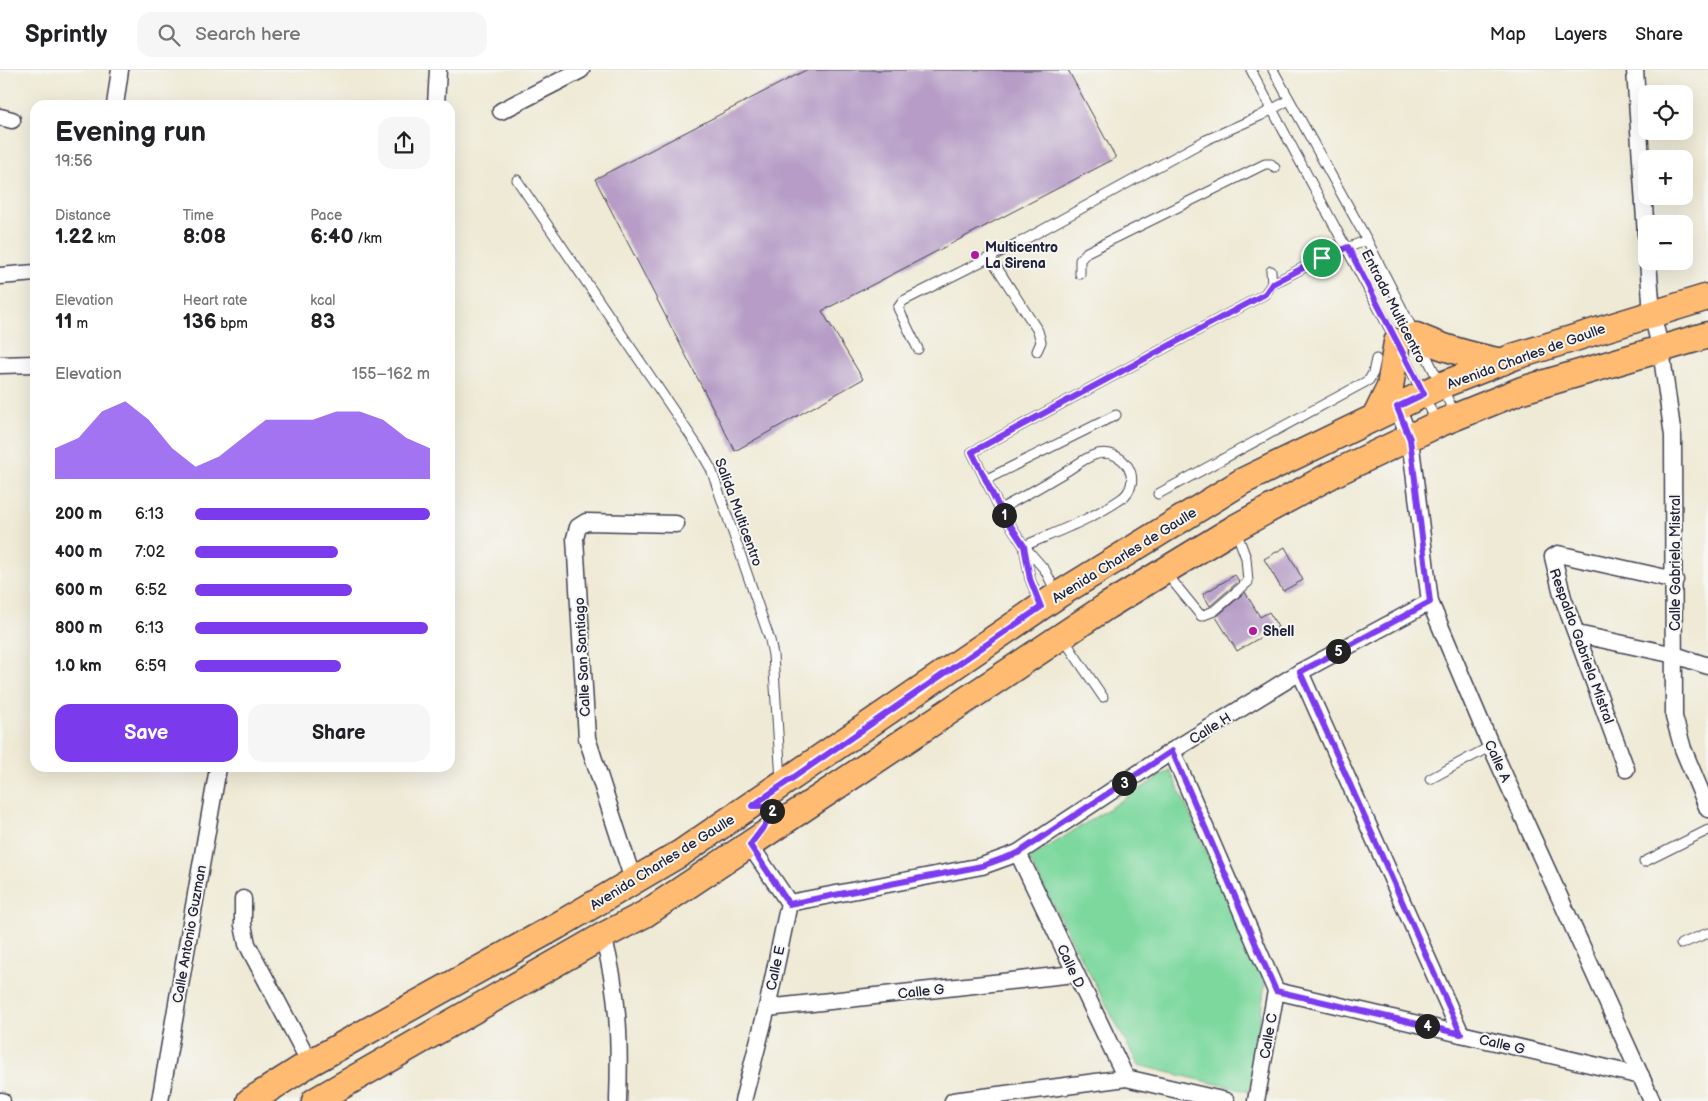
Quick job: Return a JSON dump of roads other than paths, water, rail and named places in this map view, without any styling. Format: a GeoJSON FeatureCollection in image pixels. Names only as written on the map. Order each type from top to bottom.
{"type":"FeatureCollection","features":[{"type":"Feature","properties":{"kind":"main road","name":"Avenida Charles de Gaulle"},"geometry":{"type":"LineString","coordinates":[[250,1101],[310,1063],[541,935],[681,853],[782,786],[1049,601],[1243,481],[1387,411],[1502,362],[1708,297]]}},
{"type":"Feature","properties":{"kind":"main road"},"geometry":{"type":"LineString","coordinates":[[315,1101],[603,936],[645,914],[1062,636],[1165,570],[1235,528],[1333,474],[1447,421],[1522,390],[1708,335]]}},
{"type":"Feature","properties":{"kind":"main road"},"geometry":{"type":"LineString","coordinates":[[1387,411],[1390,387],[1407,339],[1502,362]]}},
{"type":"Feature","properties":{"kind":"main road"},"geometry":{"type":"LineString","coordinates":[[800,810],[792,812],[786,809],[784,801],[808,783],[812,775],[812,765]]}},
{"type":"Feature","properties":{"kind":"main road"},"geometry":{"type":"LineString","coordinates":[[750,845],[772,816],[770,806],[752,806]]}},
{"type":"Feature","properties":{"kind":"street"},"geometry":{"type":"LineString","coordinates":[[116,100],[120,70]]}},
{"type":"Feature","properties":{"kind":"street"},"geometry":{"type":"LineString","coordinates":[[436,100],[438,70]]}},
{"type":"Feature","properties":{"kind":"street"},"geometry":{"type":"LineString","coordinates":[[501,111],[554,76],[581,70]]}},
{"type":"Feature","properties":{"kind":"street"},"geometry":{"type":"LineString","coordinates":[[1635,70],[1645,215]]}},
{"type":"Feature","properties":{"kind":"street","name":"Calle Gabriela Mistral"},"geometry":{"type":"LineString","coordinates":[[1649,270],[1652,314],[1661,350],[1673,436],[1674,717],[1683,749],[1707,805]]}},
{"type":"Feature","properties":{"kind":"street"},"geometry":{"type":"LineString","coordinates":[[0,276],[30,273]]}},
{"type":"Feature","properties":{"kind":"street"},"geometry":{"type":"LineString","coordinates":[[0,365],[30,364]]}},
{"type":"Feature","properties":{"kind":"street","name":"Calle A"},"geometry":{"type":"LineString","coordinates":[[1387,411],[1410,439],[1430,602],[1491,746],[1652,1101]]}},
{"type":"Feature","properties":{"kind":"street","name":"Calle San Santiago"},"geometry":{"type":"LineString","coordinates":[[633,880],[587,738],[575,538],[578,527],[586,522],[676,524]]}},
{"type":"Feature","properties":{"kind":"street","name":"Respaldo Gabriela Mistral"},"geometry":{"type":"LineString","coordinates":[[1626,769],[1557,581],[1552,561],[1554,555],[1558,554],[1675,580]]}},
{"type":"Feature","properties":{"kind":"street","name":"Calle H"},"geometry":{"type":"LineString","coordinates":[[789,904],[982,866],[1018,853],[1172,751],[1300,672],[1430,602]]}},
{"type":"Feature","properties":{"kind":"street"},"geometry":{"type":"LineString","coordinates":[[1577,634],[1675,655],[1708,666]]}},
{"type":"Feature","properties":{"kind":"street"},"geometry":{"type":"LineString","coordinates":[[1300,672],[1461,1034]]}},
{"type":"Feature","properties":{"kind":"street"},"geometry":{"type":"LineString","coordinates":[[1172,751],[1276,991]]}},
{"type":"Feature","properties":{"kind":"street","name":"Calle Antonio Guzman"},"geometry":{"type":"LineString","coordinates":[[160,1101],[217,772]]}},
{"type":"Feature","properties":{"kind":"street"},"geometry":{"type":"LineString","coordinates":[[750,845],[789,904]]}},
{"type":"Feature","properties":{"kind":"street","name":"Calle D"},"geometry":{"type":"LineString","coordinates":[[1018,853],[1074,974],[1126,1078]]}},
{"type":"Feature","properties":{"kind":"street"},"geometry":{"type":"LineString","coordinates":[[243,899],[243,925],[246,944],[310,1063]]}},
{"type":"Feature","properties":{"kind":"street","name":"Calle E"},"geometry":{"type":"LineString","coordinates":[[743,1101],[767,1008],[789,904]]}},
{"type":"Feature","properties":{"kind":"street"},"geometry":{"type":"LineString","coordinates":[[603,936],[612,969],[620,1033],[618,1101]]}},
{"type":"Feature","properties":{"kind":"street","name":"Calle G"},"geometry":{"type":"LineString","coordinates":[[767,1008],[1074,974]]}},
{"type":"Feature","properties":{"kind":"street","name":"Calle G"},"geometry":{"type":"LineString","coordinates":[[1276,991],[1641,1076]]}},
{"type":"Feature","properties":{"kind":"street","name":"Calle C"},"geometry":{"type":"LineString","coordinates":[[1256,1101],[1276,991]]}},
{"type":"Feature","properties":{"kind":"street"},"geometry":{"type":"LineString","coordinates":[[953,1101],[1126,1078],[1226,1101]]}},
{"type":"Feature","properties":{"kind":"lane","name":"Entrada Multicentro"},"geometry":{"type":"LineString","coordinates":[[1252,70],[1348,247],[1407,339],[1447,421]]}},
{"type":"Feature","properties":{"kind":"lane","name":"Entrada Multicentro"},"geometry":{"type":"LineString","coordinates":[[1273,70],[1367,240],[1407,339],[1447,421]]}},
{"type":"Feature","properties":{"kind":"lane"},"geometry":{"type":"LineString","coordinates":[[918,349],[898,308],[903,301],[990,257],[1206,140],[1260,116],[1289,100]]}},
{"type":"Feature","properties":{"kind":"lane"},"geometry":{"type":"LineString","coordinates":[[1080,274],[1080,260],[1087,252],[1264,164],[1271,164],[1275,168]]}},
{"type":"Feature","properties":{"kind":"lane","name":"Salida Multicentro"},"geometry":{"type":"LineString","coordinates":[[517,180],[699,448],[711,469],[770,640],[773,655],[782,786]]}},
{"type":"Feature","properties":{"kind":"lane"},"geometry":{"type":"LineString","coordinates":[[1049,601],[1045,570],[1024,546],[1000,509],[972,452],[1265,294],[1272,284],[1322,258],[1367,240]]}},
{"type":"Feature","properties":{"kind":"lane"},"geometry":{"type":"LineString","coordinates":[[990,257],[1038,331],[1041,342],[1037,351]]}},
{"type":"Feature","properties":{"kind":"lane"},"geometry":{"type":"LineString","coordinates":[[1271,271],[1272,284]]}},
{"type":"Feature","properties":{"kind":"lane"},"geometry":{"type":"LineString","coordinates":[[1158,494],[1369,380],[1373,373],[1376,359]]}},
{"type":"Feature","properties":{"kind":"lane"},"geometry":{"type":"LineString","coordinates":[[985,480],[1116,415]]}},
{"type":"Feature","properties":{"kind":"lane"},"geometry":{"type":"LineString","coordinates":[[1000,509],[1094,455],[1114,454],[1123,458],[1130,472],[1131,483],[1129,492],[1121,499],[1086,518],[1024,546]]}},
{"type":"Feature","properties":{"kind":"lane"},"geometry":{"type":"LineString","coordinates":[[1165,570],[1201,616],[1214,611],[1248,582],[1246,558],[1235,528]]}},
{"type":"Feature","properties":{"kind":"lane"},"geometry":{"type":"LineString","coordinates":[[1024,546],[1030,579],[1049,601]]}},
{"type":"Feature","properties":{"kind":"lane"},"geometry":{"type":"LineString","coordinates":[[1062,636],[1103,697]]}},
{"type":"Feature","properties":{"kind":"lane"},"geometry":{"type":"LineString","coordinates":[[1430,779],[1491,746]]}},
{"type":"Feature","properties":{"kind":"lane"},"geometry":{"type":"LineString","coordinates":[[1644,862],[1708,830]]}},
{"type":"Feature","properties":{"kind":"lane"},"geometry":{"type":"LineString","coordinates":[[1681,944],[1708,933]]}},
{"type":"Feature","properties":{"kind":"place","name":"Multicentro La Sirena"},"geometry":{"type":"Point","coordinates":[975,255]}},
{"type":"Feature","properties":{"kind":"place","name":"Shell"},"geometry":{"type":"Point","coordinates":[1253,631]}}]}
